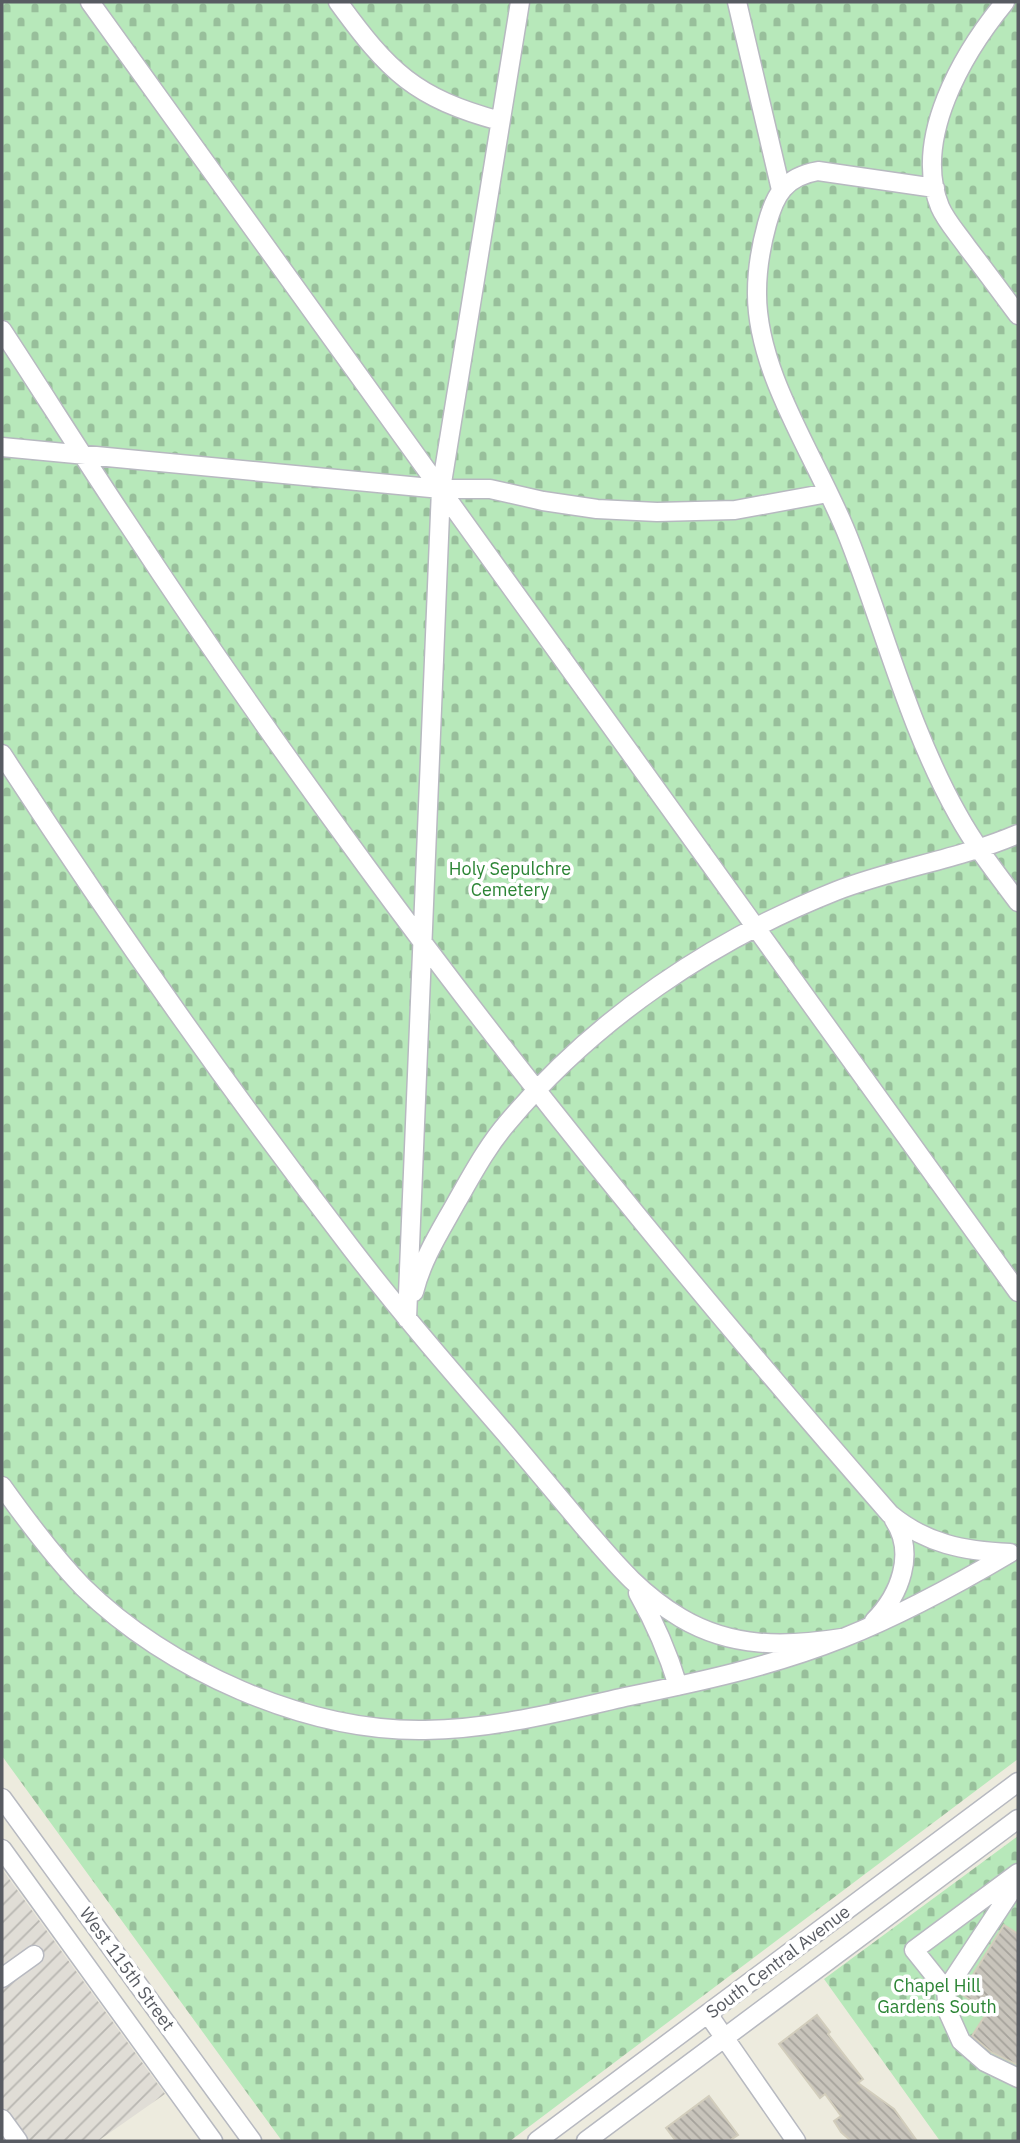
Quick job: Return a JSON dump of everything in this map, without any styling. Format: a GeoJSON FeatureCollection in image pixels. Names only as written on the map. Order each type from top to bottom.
{"type":"FeatureCollection","features":[{"type":"Feature","properties":{"kind":"street"},"geometry":{"type":"LineString","coordinates":[[90,2],[1018,1292]]}},
{"type":"Feature","properties":{"kind":"street"},"geometry":{"type":"LineString","coordinates":[[338,2],[368,43],[402,77],[444,103],[500,121]]}},
{"type":"Feature","properties":{"kind":"street"},"geometry":{"type":"LineString","coordinates":[[407,1319],[441,489],[520,2]]}},
{"type":"Feature","properties":{"kind":"street"},"geometry":{"type":"LineString","coordinates":[[737,2],[781,190]]}},
{"type":"Feature","properties":{"kind":"street"},"geometry":{"type":"LineString","coordinates":[[1005,2],[966,59],[942,107],[933,151],[935,188],[940,208],[1018,315]]}},
{"type":"Feature","properties":{"kind":"street"},"geometry":{"type":"LineString","coordinates":[[935,188],[818,171],[802,174],[791,181],[781,190],[775,201],[763,240],[757,293],[759,316],[763,341],[779,387],[848,536],[924,744],[958,816],[1018,902]]}},
{"type":"Feature","properties":{"kind":"street"},"geometry":{"type":"LineString","coordinates":[[2,330],[272,735],[421,941],[629,1207],[890,1514],[907,1529],[926,1538],[973,1550],[1014,1550]]}},
{"type":"Feature","properties":{"kind":"street"},"geometry":{"type":"LineString","coordinates":[[2,447],[441,489],[490,489],[542,501],[597,509],[657,512],[735,510],[828,493]]}},
{"type":"Feature","properties":{"kind":"street"},"geometry":{"type":"LineString","coordinates":[[2,754],[211,1062],[352,1249],[407,1319],[633,1583],[653,1618],[678,1686]]}},
{"type":"Feature","properties":{"kind":"street"},"geometry":{"type":"LineString","coordinates":[[407,1319],[418,1276],[439,1232],[487,1150],[508,1122],[563,1063],[636,1003],[705,954],[755,926],[850,886],[1018,834]]}},
{"type":"Feature","properties":{"kind":"street"},"geometry":{"type":"LineString","coordinates":[[2,1486],[60,1562],[85,1588],[141,1636],[207,1674],[278,1705],[349,1722],[386,1727],[433,1729],[486,1726],[761,1666],[868,1627],[966,1579],[1014,1550]]}},
{"type":"Feature","properties":{"kind":"street"},"geometry":{"type":"LineString","coordinates":[[868,1627],[889,1603],[898,1588],[902,1573],[904,1542],[901,1531],[890,1514]]}},
{"type":"Feature","properties":{"kind":"street"},"geometry":{"type":"LineString","coordinates":[[633,1583],[680,1617],[699,1628],[720,1635],[768,1644],[798,1645],[842,1638]]}},
{"type":"Feature","properties":{"kind":"street","name":"South Central Avenue"},"geometry":{"type":"LineString","coordinates":[[537,2141],[1018,1782]]}},
{"type":"Feature","properties":{"kind":"street","name":"West 115th Street"},"geometry":{"type":"LineString","coordinates":[[2,1798],[253,2141]]}},
{"type":"Feature","properties":{"kind":"street","name":"South Central Avenue"},"geometry":{"type":"LineString","coordinates":[[586,2141],[1018,1819]]}},
{"type":"Feature","properties":{"kind":"street","name":"West 115th Street"},"geometry":{"type":"LineString","coordinates":[[2,1849],[213,2141]]}},
{"type":"Feature","properties":{"kind":"street"},"geometry":{"type":"LineString","coordinates":[[1018,1873],[914,1950],[946,1990],[948,2012],[961,2041],[985,2062],[1018,2078]]}},
{"type":"Feature","properties":{"kind":"street"},"geometry":{"type":"LineString","coordinates":[[946,1990],[1012,1904],[1018,1881]]}},
{"type":"Feature","properties":{"kind":"street"},"geometry":{"type":"LineString","coordinates":[[2,1978],[34,1955]]}},
{"type":"Feature","properties":{"kind":"street"},"geometry":{"type":"LineString","coordinates":[[708,2014],[796,2141]]}},
{"type":"Feature","properties":{"kind":"street"},"geometry":{"type":"LineString","coordinates":[[2,2119],[18,2141]]}},
{"type":"Feature","properties":{"kind":"shaded area"},"geometry":{"type":"Polygon","coordinates":[[[2,1869],[165,2094],[98,2141],[2,2141],[2,1869]]]}},
{"type":"Feature","properties":{"kind":"green space","name":"Holy Sepulchre Cemetery"},"geometry":{"type":"Polygon","coordinates":[[[2,2],[1018,2],[1018,1759],[510,2141],[282,2141],[2,1756],[2,2]]]}},
{"type":"Feature","properties":{"kind":"green space","name":"Chapel Hill Gardens South"},"geometry":{"type":"Polygon","coordinates":[[[1018,1836],[1018,2141],[940,2141],[824,1979],[1018,1836]]]}},
{"type":"Feature","properties":{"kind":"building"},"geometry":{"type":"Polygon","coordinates":[[[1004,1925],[1018,1934],[1018,2065],[991,2052],[972,2036],[988,2011],[961,1994],[1004,1925]]]}},
{"type":"Feature","properties":{"kind":"building"},"geometry":{"type":"Polygon","coordinates":[[[817,2015],[830,2032],[828,2034],[863,2079],[858,2083],[894,2109],[917,2141],[851,2141],[841,2132],[834,2121],[841,2116],[825,2094],[820,2098],[779,2044],[817,2015]]]}},
{"type":"Feature","properties":{"kind":"building"},"geometry":{"type":"Polygon","coordinates":[[[709,2096],[738,2135],[729,2141],[676,2141],[666,2128],[709,2096]]]}}]}
